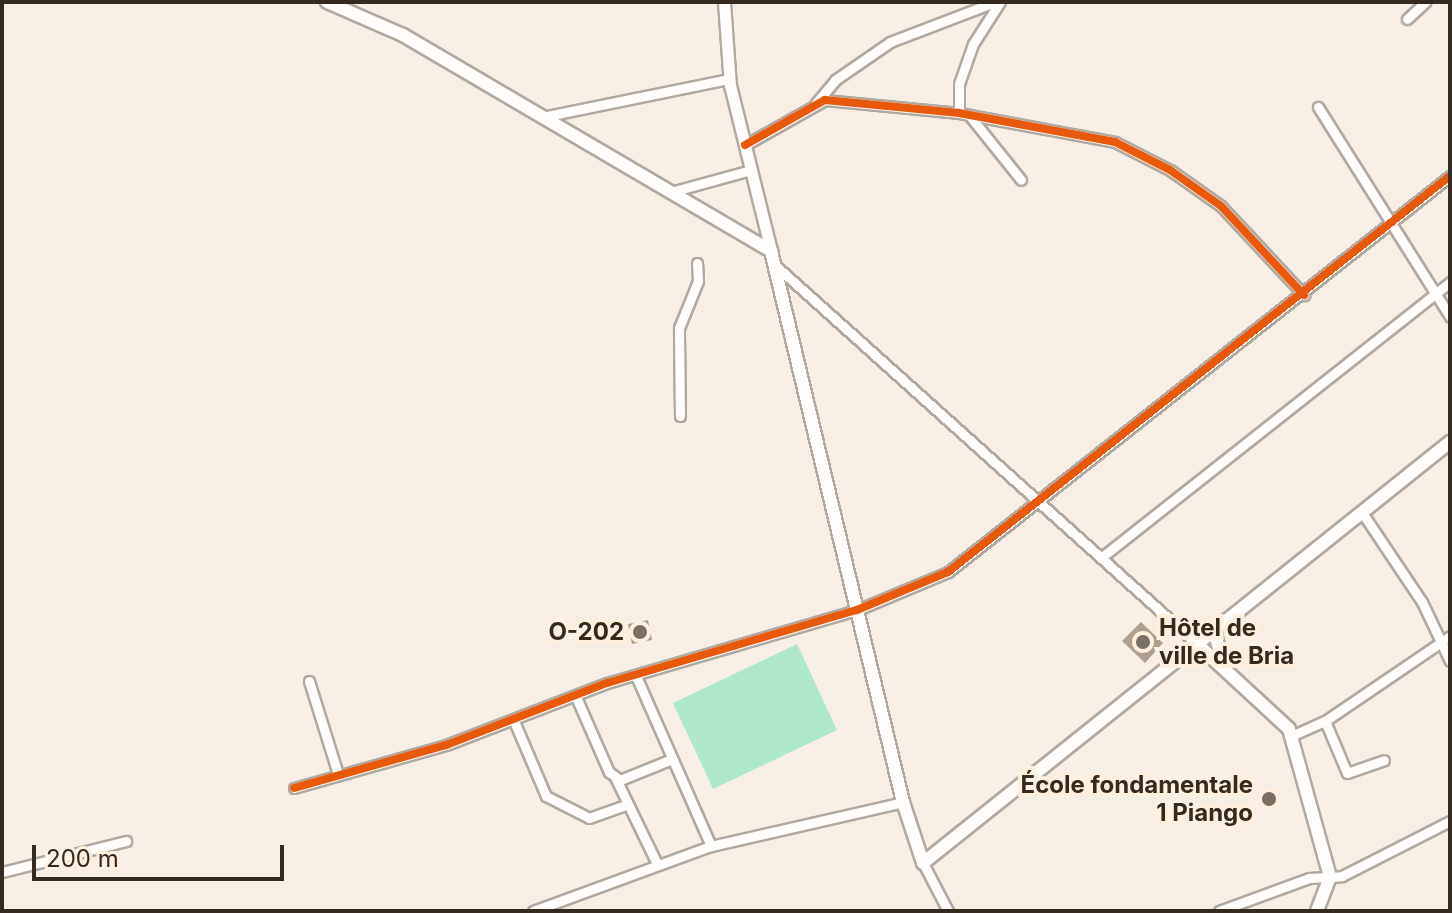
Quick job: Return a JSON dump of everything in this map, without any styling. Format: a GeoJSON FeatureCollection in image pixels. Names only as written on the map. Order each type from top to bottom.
{"type":"FeatureCollection","features":[{"type":"Feature","properties":{"kind":"main road"},"geometry":{"type":"LineString","coordinates":[[327,2],[398,32],[771,251],[903,802],[923,863],[1450,442]]}},
{"type":"Feature","properties":{"kind":"main road"},"geometry":{"type":"LineString","coordinates":[[1214,631],[1224,665]]}},
{"type":"Feature","properties":{"kind":"main road"},"geometry":{"type":"LineString","coordinates":[[1197,644],[1224,665],[1291,736],[1330,877],[1317,911]]}},
{"type":"Feature","properties":{"kind":"street"},"geometry":{"type":"LineString","coordinates":[[724,2],[729,79],[771,251]]}},
{"type":"Feature","properties":{"kind":"street"},"geometry":{"type":"LineString","coordinates":[[745,145],[816,103],[835,80],[890,42],[998,2]]}},
{"type":"Feature","properties":{"kind":"street"},"geometry":{"type":"LineString","coordinates":[[998,2],[973,44],[959,84],[964,114],[1021,180]]}},
{"type":"Feature","properties":{"kind":"street"},"geometry":{"type":"LineString","coordinates":[[1407,19],[1425,2]]}},
{"type":"Feature","properties":{"kind":"street"},"geometry":{"type":"LineString","coordinates":[[542,117],[729,79]]}},
{"type":"Feature","properties":{"kind":"street"},"geometry":{"type":"LineString","coordinates":[[816,103],[964,114],[1135,150],[1221,206],[1304,295]]}},
{"type":"Feature","properties":{"kind":"street"},"geometry":{"type":"LineString","coordinates":[[1318,107],[1450,317]]}},
{"type":"Feature","properties":{"kind":"street"},"geometry":{"type":"LineString","coordinates":[[671,192],[751,170]]}},
{"type":"Feature","properties":{"kind":"street"},"geometry":{"type":"LineString","coordinates":[[294,788],[514,721],[636,676],[857,610],[948,572],[1043,502],[1450,176]]}},
{"type":"Feature","properties":{"kind":"street"},"geometry":{"type":"LineString","coordinates":[[680,416],[679,328],[698,281],[697,263]]}},
{"type":"Feature","properties":{"kind":"street"},"geometry":{"type":"LineString","coordinates":[[776,266],[1043,502],[1197,644]]}},
{"type":"Feature","properties":{"kind":"street"},"geometry":{"type":"LineString","coordinates":[[1102,557],[1450,282]]}},
{"type":"Feature","properties":{"kind":"street"},"geometry":{"type":"LineString","coordinates":[[1363,514],[1422,602],[1450,661]]}},
{"type":"Feature","properties":{"kind":"street"},"geometry":{"type":"LineString","coordinates":[[1291,736],[1325,721],[1450,636]]}},
{"type":"Feature","properties":{"kind":"street"},"geometry":{"type":"LineString","coordinates":[[636,676],[711,846]]}},
{"type":"Feature","properties":{"kind":"street"},"geometry":{"type":"LineString","coordinates":[[309,681],[338,774]]}},
{"type":"Feature","properties":{"kind":"street"},"geometry":{"type":"LineString","coordinates":[[576,697],[657,864]]}},
{"type":"Feature","properties":{"kind":"street"},"geometry":{"type":"LineString","coordinates":[[514,721],[546,796],[589,818],[628,804]]}},
{"type":"Feature","properties":{"kind":"street"},"geometry":{"type":"LineString","coordinates":[[1325,721],[1347,773],[1384,760]]}},
{"type":"Feature","properties":{"kind":"street"},"geometry":{"type":"LineString","coordinates":[[614,776],[620,780],[672,759]]}},
{"type":"Feature","properties":{"kind":"street"},"geometry":{"type":"LineString","coordinates":[[533,911],[711,846],[903,802]]}},
{"type":"Feature","properties":{"kind":"street"},"geometry":{"type":"LineString","coordinates":[[1219,911],[1309,878],[1330,877],[1450,821]]}},
{"type":"Feature","properties":{"kind":"street"},"geometry":{"type":"LineString","coordinates":[[2,872],[126,841]]}},
{"type":"Feature","properties":{"kind":"street"},"geometry":{"type":"LineString","coordinates":[[923,863],[948,911]]}},
{"type":"Feature","properties":{"kind":"green space"},"geometry":{"type":"Polygon","coordinates":[[[797,644],[837,730],[713,789],[673,703],[797,644]]]}},
{"type":"Feature","properties":{"kind":"building","name":"O-202"},"geometry":{"type":"Polygon","coordinates":[[[648,620],[652,640],[632,644],[628,624],[648,620]]]}},
{"type":"Feature","properties":{"kind":"building","name":"Hôtel de ville de Bria"},"geometry":{"type":"Polygon","coordinates":[[[1141,622],[1163,643],[1145,663],[1122,641],[1141,622]]]}},
{"type":"Feature","properties":{"kind":"cycle path"},"geometry":{"type":"LineString","coordinates":[[745,145],[825,100],[959,113],[1115,142],[1170,170],[1221,206],[1304,295]]}},
{"type":"Feature","properties":{"kind":"cycle path"},"geometry":{"type":"LineString","coordinates":[[294,788],[446,745],[607,683],[857,610],[948,572],[1450,176]]}},
{"type":"Feature","properties":{"kind":"place","name":"O-202"},"geometry":{"type":"Point","coordinates":[640,632]}},
{"type":"Feature","properties":{"kind":"place","name":"Hôtel de ville de Bria"},"geometry":{"type":"Point","coordinates":[1143,642]}},
{"type":"Feature","properties":{"kind":"place","name":"École fondamentale 1 Piango"},"geometry":{"type":"Point","coordinates":[1269,799]}}]}
